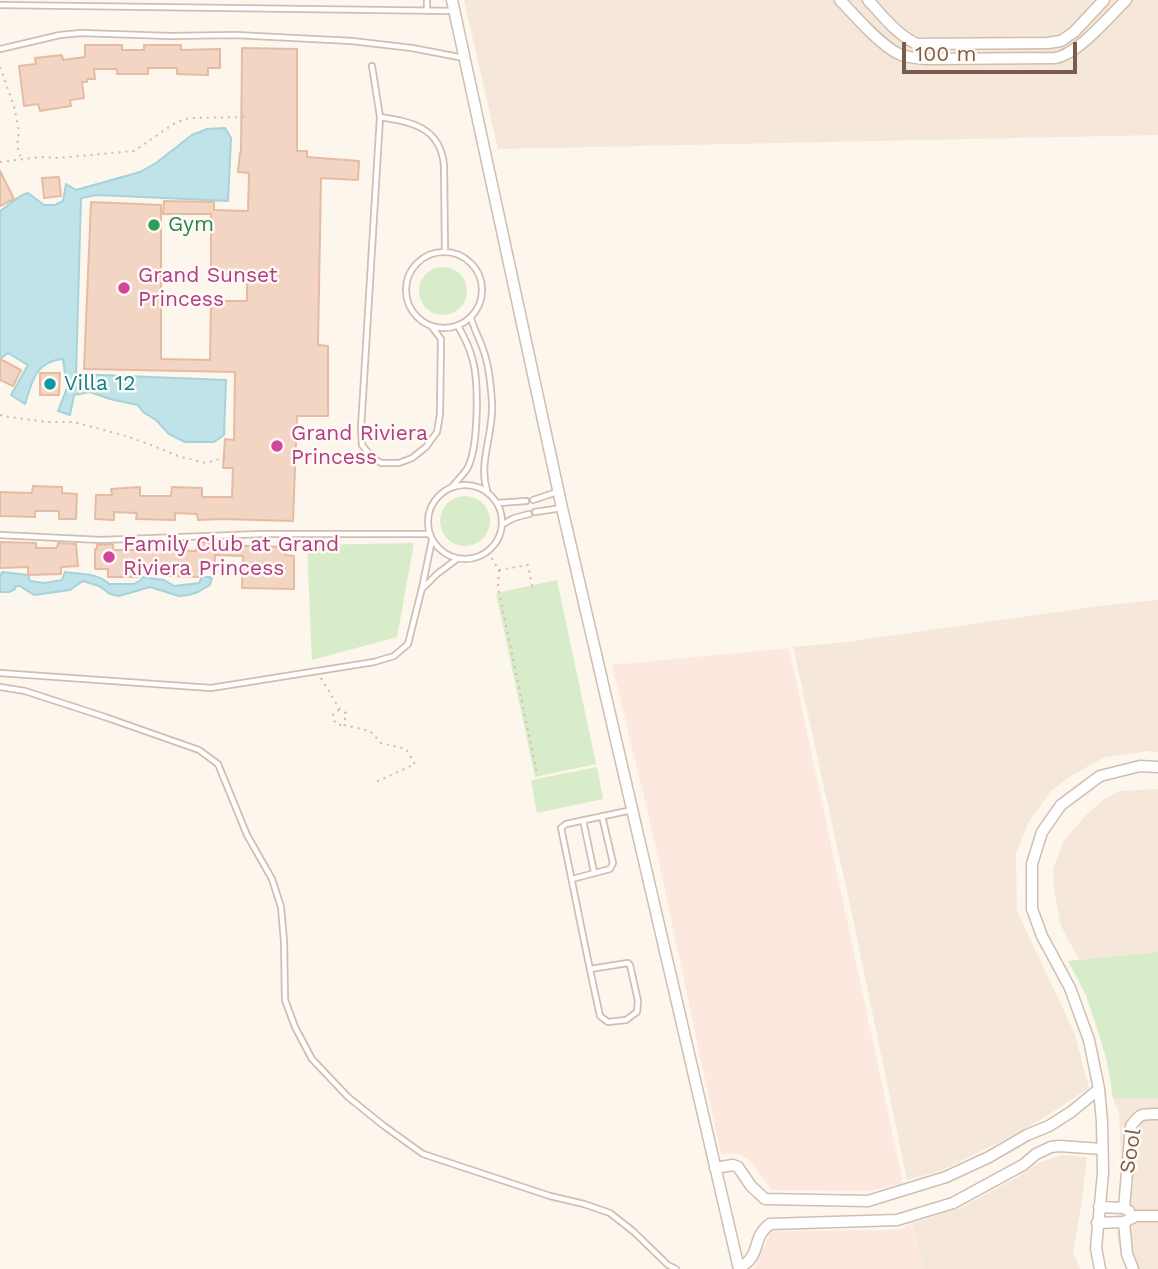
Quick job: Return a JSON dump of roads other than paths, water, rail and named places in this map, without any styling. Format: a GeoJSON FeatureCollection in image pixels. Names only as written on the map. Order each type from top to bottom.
{"type":"FeatureCollection","features":[{"type":"Feature","properties":{"kind":"street"},"geometry":{"type":"LineString","coordinates":[[452,0],[558,492],[739,1268],[749,1263],[760,1233],[770,1224],[897,1220],[953,1203],[1051,1147],[1102,1149]]}},
{"type":"Feature","properties":{"kind":"street"},"geometry":{"type":"LineString","coordinates":[[840,0],[896,53],[927,59],[1064,57],[1126,0]]}},
{"type":"Feature","properties":{"kind":"street"},"geometry":{"type":"LineString","coordinates":[[868,0],[897,32],[917,44],[1061,41],[1104,0]]}},
{"type":"Feature","properties":{"kind":"street"},"geometry":{"type":"LineString","coordinates":[[1100,1269],[1096,1248],[1103,1173],[1099,1089],[1089,1040],[1070,988],[1042,936],[1032,909],[1032,864],[1042,832],[1061,805],[1100,776],[1140,766],[1158,767]]}},
{"type":"Feature","properties":{"kind":"street"},"geometry":{"type":"LineString","coordinates":[[715,1168],[733,1165],[738,1167],[751,1186],[765,1199],[869,1201],[946,1177],[989,1157],[1027,1135],[1049,1126],[1099,1089]]}},
{"type":"Feature","properties":{"kind":"street","name":"Sool"},"geometry":{"type":"LineString","coordinates":[[1124,1208],[1131,1126],[1136,1118],[1143,1114],[1158,1114]]}},
{"type":"Feature","properties":{"kind":"street"},"geometry":{"type":"LineString","coordinates":[[1099,1207],[1124,1208],[1136,1216]]}},
{"type":"Feature","properties":{"kind":"street"},"geometry":{"type":"LineString","coordinates":[[1097,1223],[1124,1222],[1136,1216],[1158,1216]]}},
{"type":"Feature","properties":{"kind":"street"},"geometry":{"type":"LineString","coordinates":[[1124,1222],[1127,1254],[1133,1269]]}},
{"type":"Feature","properties":{"kind":"lane"},"geometry":{"type":"LineString","coordinates":[[427,0],[427,11]]}},
{"type":"Feature","properties":{"kind":"lane"},"geometry":{"type":"LineString","coordinates":[[0,5],[454,11]]}},
{"type":"Feature","properties":{"kind":"lane"},"geometry":{"type":"LineString","coordinates":[[0,49],[60,35],[81,33],[235,35],[352,41],[412,48],[464,59]]}},
{"type":"Feature","properties":{"kind":"lane"},"geometry":{"type":"LineString","coordinates":[[372,66],[380,117],[361,428],[362,445],[372,457],[382,463],[399,463],[412,458],[426,447],[437,432],[440,414],[441,339],[432,327]]}},
{"type":"Feature","properties":{"kind":"lane"},"geometry":{"type":"LineString","coordinates":[[380,117],[410,122],[424,129],[443,151],[445,252]]}},
{"type":"Feature","properties":{"kind":"lane"},"geometry":{"type":"LineString","coordinates":[[445,252],[462,257],[473,265],[481,281],[482,294],[479,307],[471,318],[458,326],[445,329],[432,327],[418,319],[410,309],[406,296],[406,282],[415,264],[426,256],[445,252]]}},
{"type":"Feature","properties":{"kind":"lane"},"geometry":{"type":"LineString","coordinates":[[471,318],[484,350],[492,405],[483,479],[487,491]]}},
{"type":"Feature","properties":{"kind":"lane"},"geometry":{"type":"LineString","coordinates":[[452,487],[468,467],[474,444],[477,385],[474,362],[458,326]]}},
{"type":"Feature","properties":{"kind":"lane"},"geometry":{"type":"LineString","coordinates":[[465,484],[487,491],[498,503],[503,519],[501,535],[494,547],[475,559],[457,559],[442,552],[432,540],[428,527],[429,512],[436,499],[445,490],[465,484]]}},
{"type":"Feature","properties":{"kind":"lane"},"geometry":{"type":"LineString","coordinates":[[533,500],[558,492]]}},
{"type":"Feature","properties":{"kind":"lane"},"geometry":{"type":"LineString","coordinates":[[498,503],[526,501]]}},
{"type":"Feature","properties":{"kind":"lane"},"geometry":{"type":"LineString","coordinates":[[535,512],[562,508]]}},
{"type":"Feature","properties":{"kind":"lane"},"geometry":{"type":"LineString","coordinates":[[502,524],[529,514]]}},
{"type":"Feature","properties":{"kind":"lane"},"geometry":{"type":"LineString","coordinates":[[0,535],[101,540],[262,534],[430,534]]}},
{"type":"Feature","properties":{"kind":"lane"},"geometry":{"type":"LineString","coordinates":[[0,673],[211,688],[374,662],[394,656],[408,644],[432,540]]}},
{"type":"Feature","properties":{"kind":"lane"},"geometry":{"type":"LineString","coordinates":[[422,588],[457,559]]}},
{"type":"Feature","properties":{"kind":"lane"},"geometry":{"type":"LineString","coordinates":[[0,687],[24,691],[199,750],[218,764],[247,835],[272,879],[281,908],[285,1000],[295,1027],[312,1059],[348,1097],[423,1154],[610,1213],[668,1265],[676,1269]]}},
{"type":"Feature","properties":{"kind":"lane"},"geometry":{"type":"LineString","coordinates":[[590,969],[628,963],[638,1001],[637,1013],[626,1020],[608,1021],[600,1016],[590,969],[572,879],[561,828],[566,824],[632,810]]}},
{"type":"Feature","properties":{"kind":"lane"},"geometry":{"type":"LineString","coordinates":[[572,879],[610,869],[612,863],[602,816]]}},
{"type":"Feature","properties":{"kind":"lane"},"geometry":{"type":"LineString","coordinates":[[583,820],[594,872]]}},
{"type":"Feature","properties":{"kind":"water"},"geometry":{"type":"Polygon","coordinates":[[[225,128],[231,138],[228,201],[97,195],[81,198],[76,374],[226,380],[224,435],[214,442],[185,442],[169,434],[138,405],[90,392],[74,395],[70,415],[58,411],[67,388],[63,359],[41,368],[33,380],[25,404],[11,395],[28,365],[8,353],[0,359],[0,211],[28,193],[44,205],[55,205],[63,201],[66,184],[76,190],[140,172],[192,135],[207,129],[225,128]]]}},
{"type":"Feature","properties":{"kind":"water"},"geometry":{"type":"Polygon","coordinates":[[[2,572],[28,575],[30,581],[45,583],[62,580],[65,572],[94,576],[109,584],[134,584],[142,577],[164,580],[174,586],[199,583],[202,577],[212,577],[210,585],[189,595],[179,596],[150,587],[119,596],[83,581],[70,590],[34,595],[20,586],[9,592],[0,592],[2,572]]]}},
{"type":"Feature","properties":{"kind":"place","name":"Gym"},"geometry":{"type":"Point","coordinates":[154,225]}},
{"type":"Feature","properties":{"kind":"place","name":"Grand Sunset Princess"},"geometry":{"type":"Point","coordinates":[124,288]}},
{"type":"Feature","properties":{"kind":"place","name":"Villa 12"},"geometry":{"type":"Point","coordinates":[50,384]}},
{"type":"Feature","properties":{"kind":"place","name":"Grand Riviera Princess"},"geometry":{"type":"Point","coordinates":[277,446]}},
{"type":"Feature","properties":{"kind":"place","name":"Family Club at Grand Riviera Princess"},"geometry":{"type":"Point","coordinates":[109,557]}}]}
